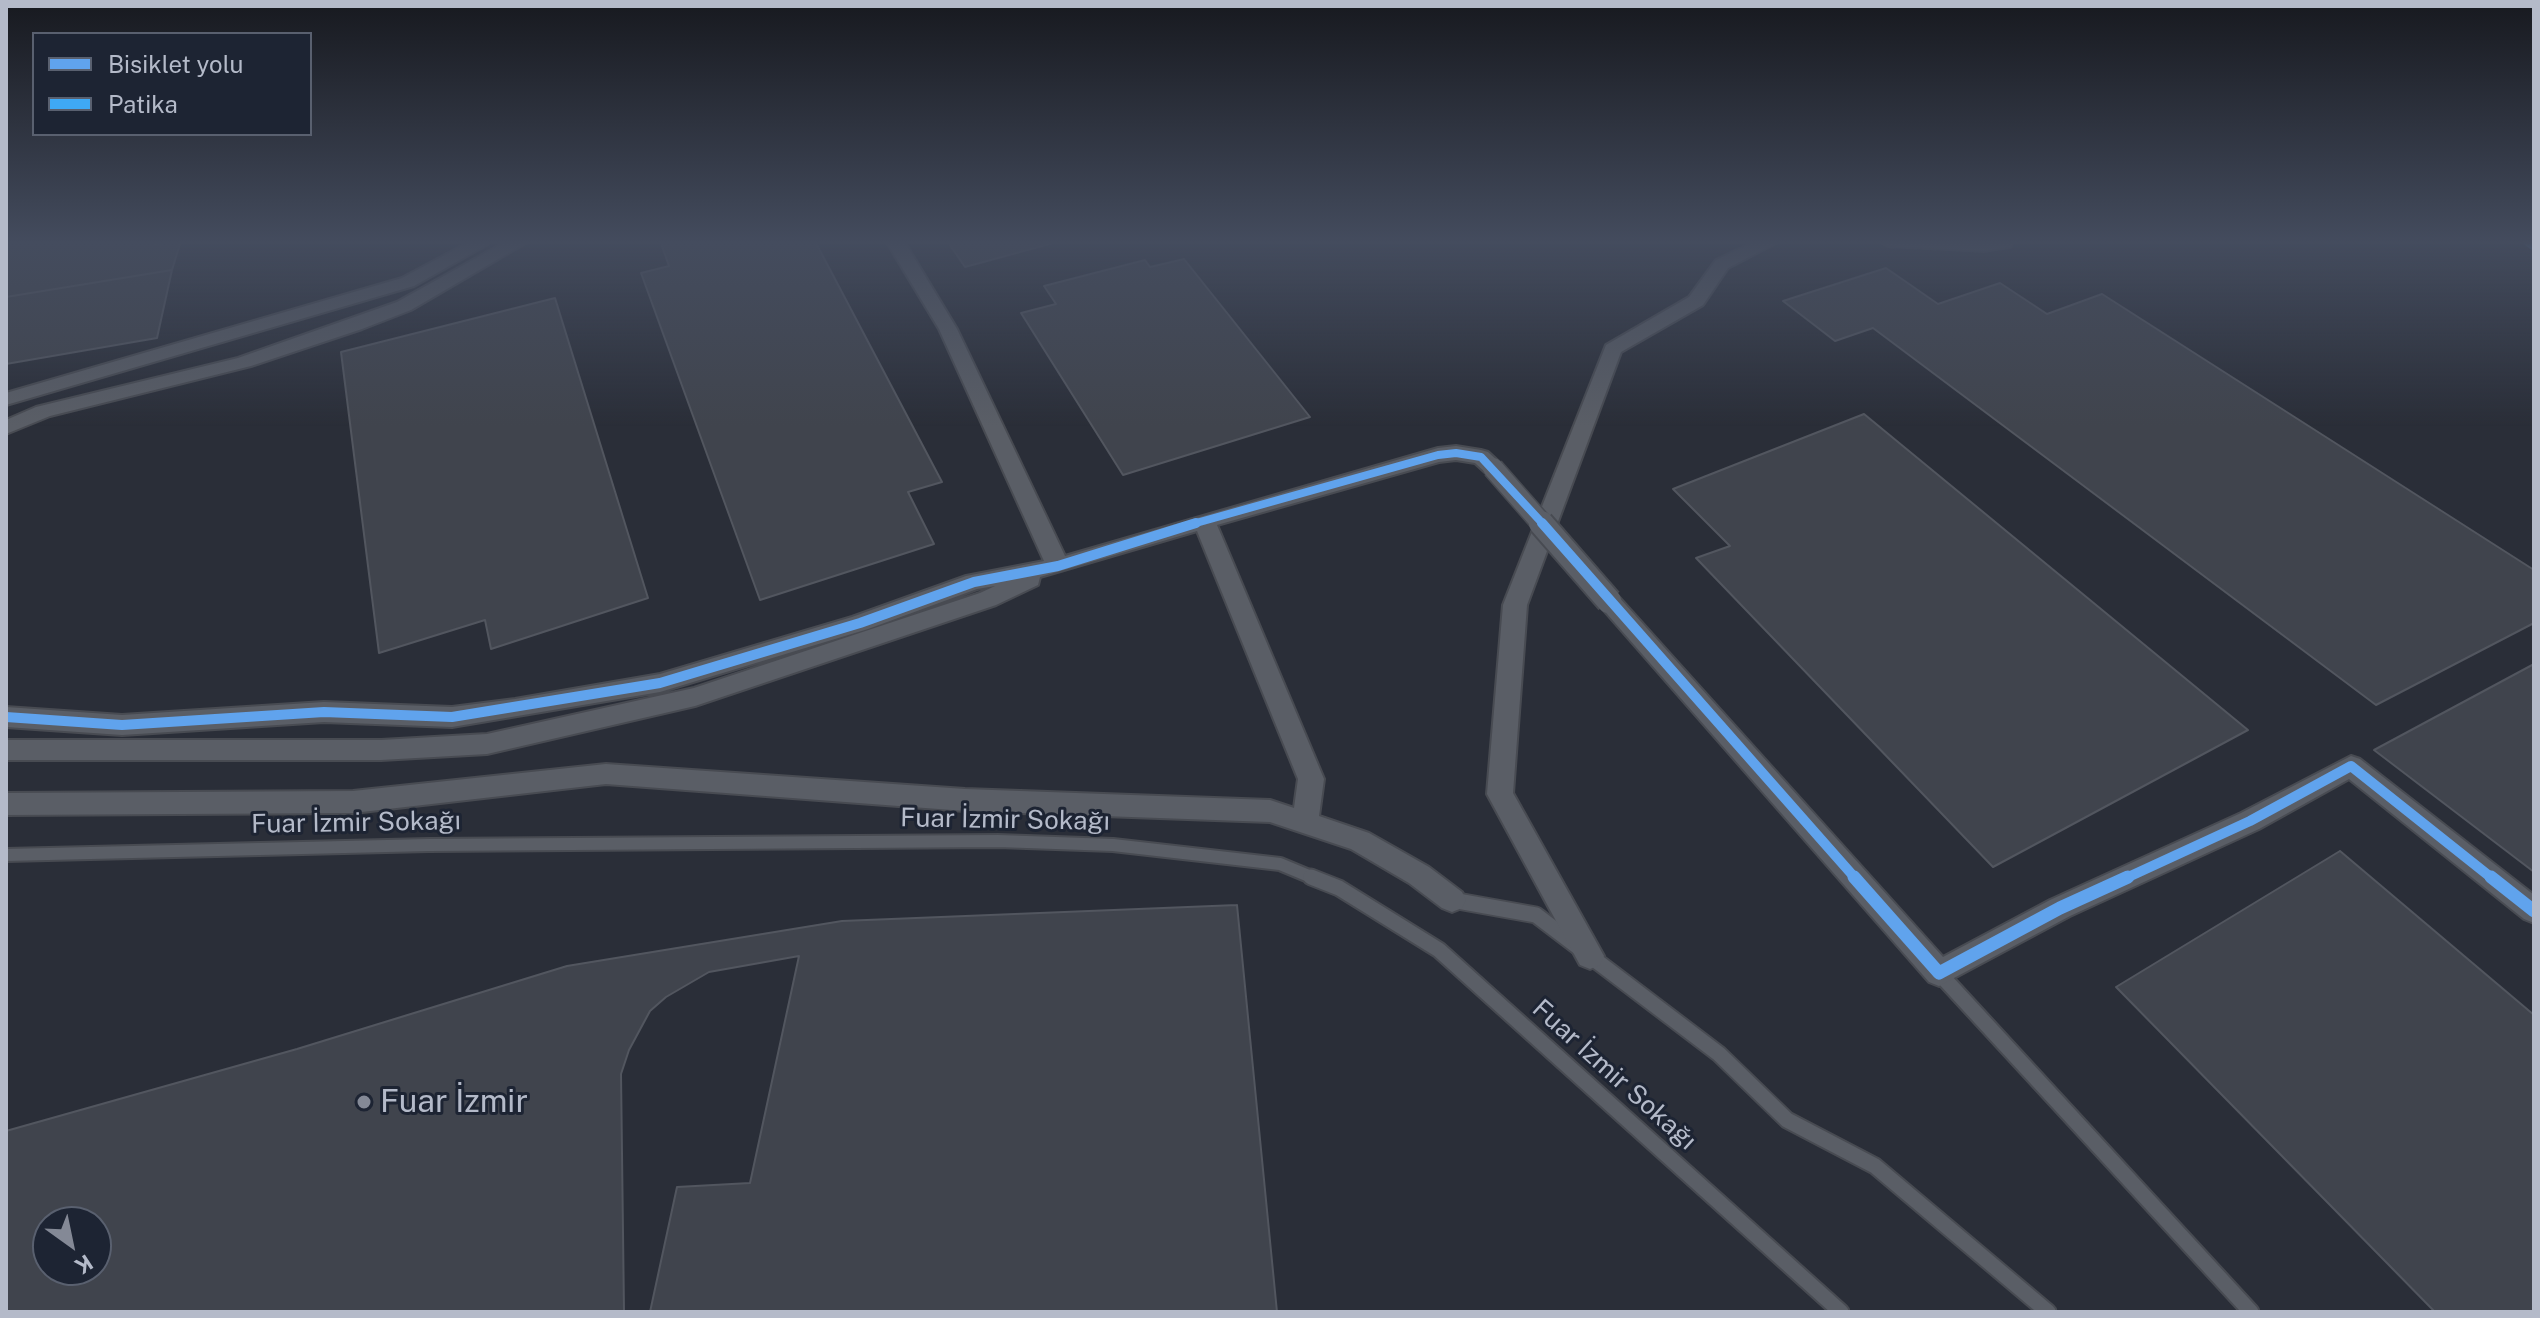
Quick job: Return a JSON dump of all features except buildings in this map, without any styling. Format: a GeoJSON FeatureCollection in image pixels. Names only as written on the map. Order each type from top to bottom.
{"type":"FeatureCollection","features":[{"type":"Feature","properties":{"kind":"street"},"geometry":{"type":"LineString","coordinates":[[6,399],[338,303]]}},
{"type":"Feature","properties":{"kind":"street"},"geometry":{"type":"LineString","coordinates":[[6,428],[43,411],[244,362],[355,325],[410,303]]}},
{"type":"Feature","properties":{"kind":"street"},"geometry":{"type":"LineString","coordinates":[[932,303],[948,329],[1058,566]]}},
{"type":"Feature","properties":{"kind":"street"},"geometry":{"type":"LineString","coordinates":[[1590,956],[1500,794],[1515,605],[1613,349],[1693,303]]}},
{"type":"Feature","properties":{"kind":"street"},"geometry":{"type":"LineString","coordinates":[[6,717],[122,725],[324,712],[452,717],[660,683],[860,623],[974,582],[1058,566],[1204,521],[1438,455],[1456,453],[1481,457],[1493,468],[1939,973],[2060,908],[2250,821],[2351,766],[2534,911]]}},
{"type":"Feature","properties":{"kind":"street"},"geometry":{"type":"LineString","coordinates":[[1204,521],[1311,779],[1305,823]]}},
{"type":"Feature","properties":{"kind":"street"},"geometry":{"type":"LineString","coordinates":[[6,750],[381,750],[487,744],[695,697],[988,599],[1058,566]]}},
{"type":"Feature","properties":{"kind":"street"},"geometry":{"type":"LineString","coordinates":[[6,804],[353,802],[606,774],[965,800],[1270,811],[1360,841],[1419,875],[1452,900]]}},
{"type":"Feature","properties":{"kind":"lane","name":"Fuar İzmir Sokağı"},"geometry":{"type":"LineString","coordinates":[[6,855],[413,846],[998,841],[1113,845],[1280,864],[1339,888],[1439,950],[1841,1312]]}},
{"type":"Feature","properties":{"kind":"lane"},"geometry":{"type":"LineString","coordinates":[[1452,900],[1536,915],[1719,1054],[1787,1120],[1875,1166],[2048,1312]]}},
{"type":"Feature","properties":{"kind":"lane"},"geometry":{"type":"LineString","coordinates":[[1939,973],[2251,1312]]}},
{"type":"Feature","properties":{"kind":"cycle path"},"geometry":{"type":"LineString","coordinates":[[6,717],[122,725],[324,712],[452,717],[660,683],[860,623],[974,582],[1058,566],[1204,521],[1438,455],[1456,453],[1481,457],[1493,468],[1939,973],[2060,908],[2250,821],[2351,766],[2534,911]]}},
{"type":"Feature","properties":{"kind":"place","name":"Fuar İzmir"},"geometry":{"type":"Point","coordinates":[364,1102]}}]}
